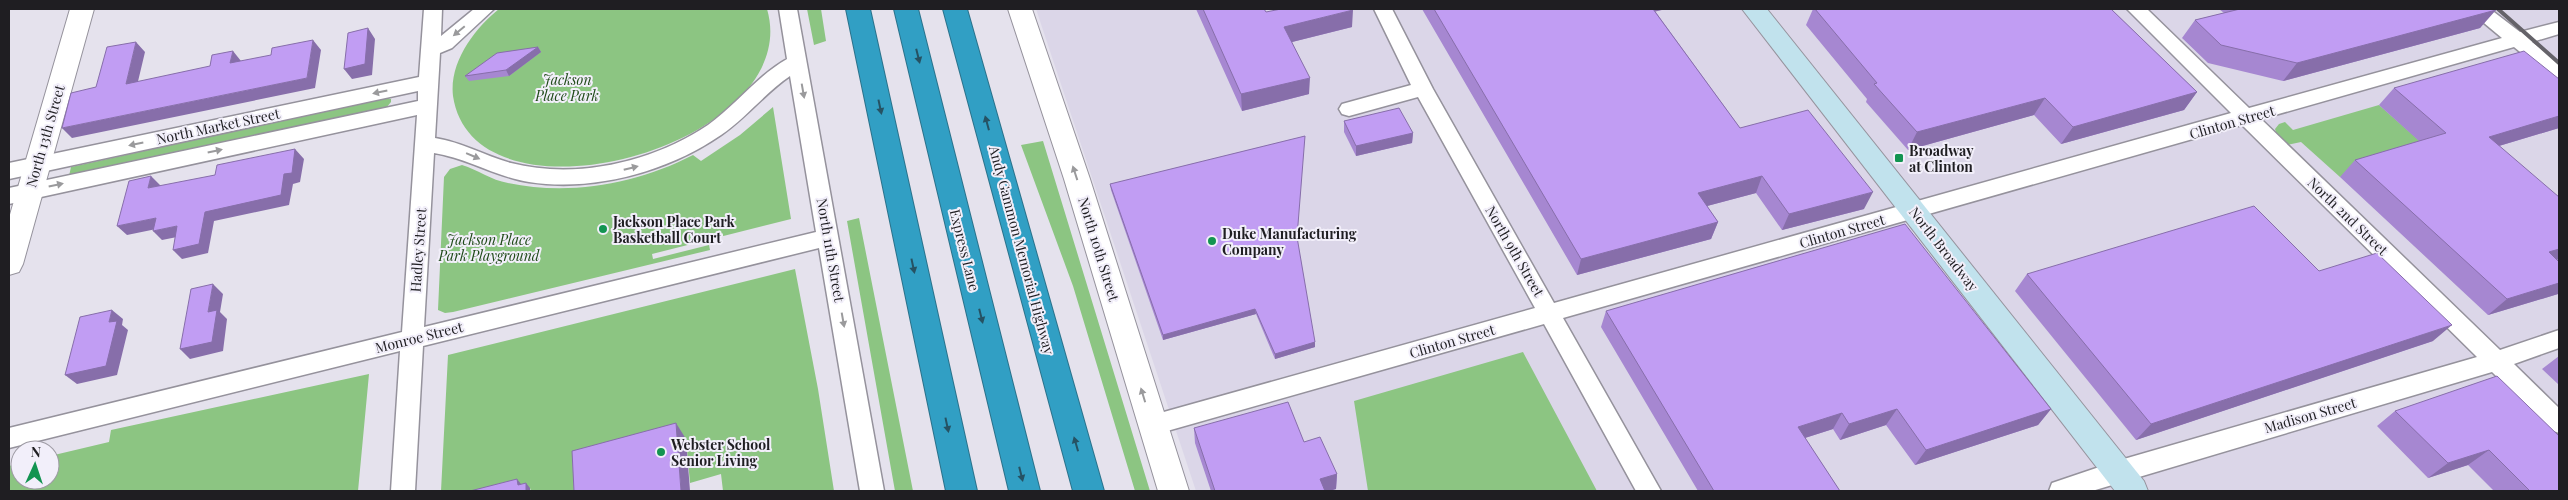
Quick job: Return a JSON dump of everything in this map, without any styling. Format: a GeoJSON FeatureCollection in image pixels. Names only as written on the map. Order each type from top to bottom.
{"type":"FeatureCollection","features":[{"type":"Feature","properties":{"kind":"highway"},"geometry":{"type":"LineString","coordinates":[[840,9],[850,29],[870,59]]}},
{"type":"Feature","properties":{"kind":"highway"},"geometry":{"type":"LineString","coordinates":[[858,9],[962,491]]}},
{"type":"Feature","properties":{"kind":"highway","name":"Express Lane"},"geometry":{"type":"LineString","coordinates":[[906,9],[1025,491]]}},
{"type":"Feature","properties":{"kind":"highway","name":"Andy Gammon Memorial Highway"},"geometry":{"type":"LineString","coordinates":[[955,9],[1089,491]]}},
{"type":"Feature","properties":{"kind":"main road","name":"North Broadway"},"geometry":{"type":"LineString","coordinates":[[1759,10],[2125,482]]}},
{"type":"Feature","properties":{"kind":"street","name":"North 13th Street"},"geometry":{"type":"LineString","coordinates":[[9,264],[19,194],[37,165],[82,9]]}},
{"type":"Feature","properties":{"kind":"street","name":"Hadley Street"},"geometry":{"type":"LineString","coordinates":[[404,491],[433,9]]}},
{"type":"Feature","properties":{"kind":"street"},"geometry":{"type":"LineString","coordinates":[[430,50],[445,43],[485,9]]}},
{"type":"Feature","properties":{"kind":"street","name":"North 11th Street"},"geometry":{"type":"LineString","coordinates":[[788,9],[872,491]]}},
{"type":"Feature","properties":{"kind":"street","name":"North 10th Street"},"geometry":{"type":"LineString","coordinates":[[1020,9],[1077,179],[1174,491]]}},
{"type":"Feature","properties":{"kind":"street","name":"North 9th Street"},"geometry":{"type":"LineString","coordinates":[[1383,9],[1423,89],[1649,491]]}},
{"type":"Feature","properties":{"kind":"street","name":"North 2nd Street"},"geometry":{"type":"LineString","coordinates":[[2136,9],[2559,423]]}},
{"type":"Feature","properties":{"kind":"street"},"geometry":{"type":"LineString","coordinates":[[2478,9],[2559,73]]}},
{"type":"Feature","properties":{"kind":"street","name":"Clinton Street"},"geometry":{"type":"LineString","coordinates":[[1153,425],[2520,41],[2559,28]]}},
{"type":"Feature","properties":{"kind":"street"},"geometry":{"type":"LineString","coordinates":[[426,145],[450,148],[518,172],[549,176],[580,176],[615,172],[649,163],[681,151],[710,134],[752,100],[776,76],[798,62]]}},
{"type":"Feature","properties":{"kind":"street","name":"North Market Street"},"geometry":{"type":"LineString","coordinates":[[9,171],[428,82]]}},
{"type":"Feature","properties":{"kind":"street"},"geometry":{"type":"LineString","coordinates":[[1349,108],[1423,89]]}},
{"type":"Feature","properties":{"kind":"street","name":"North Market Street"},"geometry":{"type":"LineString","coordinates":[[19,194],[427,106]]}},
{"type":"Feature","properties":{"kind":"street","name":"Monroe Street"},"geometry":{"type":"LineString","coordinates":[[9,438],[829,237]]}},
{"type":"Feature","properties":{"kind":"street","name":"Madison Street"},"geometry":{"type":"LineString","coordinates":[[2061,491],[2125,482],[2559,339]]}},
{"type":"Feature","properties":{"kind":"shaded area"},"geometry":{"type":"Polygon","coordinates":[[[1036,9],[2559,9],[2559,491],[1196,491],[1036,9]]]}},
{"type":"Feature","properties":{"kind":"green space","name":"Jackson Place Park"},"geometry":{"type":"Polygon","coordinates":[[[499,9],[767,9],[766,58],[738,100],[691,133],[633,156],[572,166],[517,161],[474,138],[453,96],[453,83],[459,59],[481,26],[499,9]]]}},
{"type":"Feature","properties":{"kind":"green space"},"geometry":{"type":"Polygon","coordinates":[[[807,9],[821,9],[826,41],[814,45],[807,9]]]}},
{"type":"Feature","properties":{"kind":"green space"},"geometry":{"type":"Polygon","coordinates":[[[386,98],[391,99],[391,102],[386,108],[69,176],[71,167],[386,98]]]}},
{"type":"Feature","properties":{"kind":"green space"},"geometry":{"type":"Polygon","coordinates":[[[2379,105],[2430,150],[2340,177],[2301,142],[2287,145],[2277,136],[2275,129],[2279,124],[2285,122],[2293,130],[2379,105]]]}},
{"type":"Feature","properties":{"kind":"green space","name":"Jackson Place Park Playground"},"geometry":{"type":"Polygon","coordinates":[[[773,107],[791,219],[652,254],[653,259],[709,245],[710,250],[453,312],[445,313],[438,310],[444,177],[450,169],[462,165],[502,182],[531,187],[579,188],[603,185],[649,173],[693,155],[701,161],[740,135],[773,107]]]}},
{"type":"Feature","properties":{"kind":"green space"},"geometry":{"type":"Polygon","coordinates":[[[1043,141],[1150,491],[1135,491],[1073,286],[1021,145],[1043,141]]]}},
{"type":"Feature","properties":{"kind":"green space"},"geometry":{"type":"Polygon","coordinates":[[[859,218],[913,491],[895,491],[847,221],[859,218]]]}},
{"type":"Feature","properties":{"kind":"green space"},"geometry":{"type":"Polygon","coordinates":[[[795,269],[818,389],[834,491],[723,491],[721,474],[690,483],[686,439],[586,491],[531,491],[530,488],[522,490],[521,484],[492,491],[441,491],[448,355],[795,269]]]}},
{"type":"Feature","properties":{"kind":"green space"},"geometry":{"type":"Polygon","coordinates":[[[1523,352],[1597,491],[1368,491],[1354,401],[1523,352]]]}},
{"type":"Feature","properties":{"kind":"green space"},"geometry":{"type":"Polygon","coordinates":[[[369,374],[358,491],[9,491],[10,466],[10,490],[60,490],[60,454],[109,442],[111,430],[369,374]]]}},
{"type":"Feature","properties":{"kind":"building"},"geometry":{"type":"Polygon","coordinates":[[[1203,9],[1264,9],[1266,12],[1281,9],[1353,10],[1284,27],[1310,78],[1241,94],[1203,9]]]}},
{"type":"Feature","properties":{"kind":"building"},"geometry":{"type":"Polygon","coordinates":[[[1434,9],[1653,9],[1740,128],[1808,110],[1873,192],[1789,214],[1762,176],[1698,193],[1718,222],[1581,259],[1434,9]]]}},
{"type":"Feature","properties":{"kind":"building"},"geometry":{"type":"Polygon","coordinates":[[[1815,9],[2111,9],[2197,92],[2073,127],[2045,98],[1917,132],[1874,84],[1877,83],[1815,9]]]}},
{"type":"Feature","properties":{"kind":"building"},"geometry":{"type":"Polygon","coordinates":[[[2240,9],[2496,10],[2297,63],[2221,45],[2195,20],[2240,9]]]}},
{"type":"Feature","properties":{"kind":"building"},"geometry":{"type":"Polygon","coordinates":[[[368,28],[365,64],[344,69],[348,33],[368,28]]]}},
{"type":"Feature","properties":{"kind":"building"},"geometry":{"type":"Polygon","coordinates":[[[313,40],[307,78],[62,128],[71,93],[96,87],[107,47],[136,42],[126,84],[210,66],[212,55],[233,51],[230,63],[271,55],[272,48],[313,40]]]}},
{"type":"Feature","properties":{"kind":"building"},"geometry":{"type":"Polygon","coordinates":[[[538,47],[506,70],[465,76],[497,53],[538,47]]]}},
{"type":"Feature","properties":{"kind":"building"},"geometry":{"type":"Polygon","coordinates":[[[2524,51],[2559,79],[2559,116],[2489,137],[2559,197],[2559,249],[2549,252],[2559,262],[2559,283],[2507,299],[2355,160],[2446,133],[2394,88],[2524,51]]]}},
{"type":"Feature","properties":{"kind":"building"},"geometry":{"type":"Polygon","coordinates":[[[1399,108],[1413,133],[1356,146],[1344,121],[1399,108]]]}},
{"type":"Feature","properties":{"kind":"building"},"geometry":{"type":"Polygon","coordinates":[[[1305,136],[1297,237],[1315,342],[1275,354],[1255,309],[1163,335],[1110,184],[1305,136]]]}},
{"type":"Feature","properties":{"kind":"building"},"geometry":{"type":"Polygon","coordinates":[[[295,149],[292,173],[284,174],[281,195],[205,212],[199,244],[173,250],[177,226],[153,231],[156,218],[117,226],[129,181],[151,176],[148,188],[215,175],[217,165],[295,149]]]}},
{"type":"Feature","properties":{"kind":"building"},"geometry":{"type":"Polygon","coordinates":[[[2254,206],[2319,271],[2377,253],[2452,325],[2151,424],[2027,274],[2254,206]]]}},
{"type":"Feature","properties":{"kind":"building"},"geometry":{"type":"Polygon","coordinates":[[[1905,224],[2051,409],[1926,450],[1897,409],[1849,424],[1842,413],[1798,427],[1840,491],[1714,491],[1606,311],[1905,224]]]}},
{"type":"Feature","properties":{"kind":"building"},"geometry":{"type":"Polygon","coordinates":[[[213,284],[208,312],[217,310],[212,342],[180,349],[191,289],[213,284]]]}},
{"type":"Feature","properties":{"kind":"building"},"geometry":{"type":"Polygon","coordinates":[[[112,310],[109,322],[117,321],[106,366],[65,375],[80,317],[112,310]]]}},
{"type":"Feature","properties":{"kind":"building"},"geometry":{"type":"Polygon","coordinates":[[[2497,376],[2559,436],[2559,491],[2530,491],[2489,450],[2448,463],[2395,411],[2497,376]]]}},
{"type":"Feature","properties":{"kind":"building"},"geometry":{"type":"Polygon","coordinates":[[[1288,402],[1304,442],[1320,437],[1337,474],[1320,479],[1325,491],[1215,491],[1194,428],[1288,402]]]}},
{"type":"Feature","properties":{"kind":"building","name":"Webster School Senior Living"},"geometry":{"type":"Polygon","coordinates":[[[676,423],[681,491],[574,491],[572,451],[676,423]]]}},
{"type":"Feature","properties":{"kind":"building"},"geometry":{"type":"Polygon","coordinates":[[[517,479],[518,485],[526,483],[526,491],[470,491],[517,479]]]}},
{"type":"Feature","properties":{"kind":"railway"},"geometry":{"type":"LineString","coordinates":[[2498,9],[2559,63]]}},
{"type":"Feature","properties":{"kind":"place","name":"Broadway at Clinton"},"geometry":{"type":"Point","coordinates":[1899,158]}},
{"type":"Feature","properties":{"kind":"place","name":"Jackson Place Park Basketball Court"},"geometry":{"type":"Point","coordinates":[603,229]}},
{"type":"Feature","properties":{"kind":"place","name":"Duke Manufacturing Company"},"geometry":{"type":"Point","coordinates":[1212,241]}},
{"type":"Feature","properties":{"kind":"place","name":"Webster School Senior Living"},"geometry":{"type":"Point","coordinates":[661,452]}}]}
